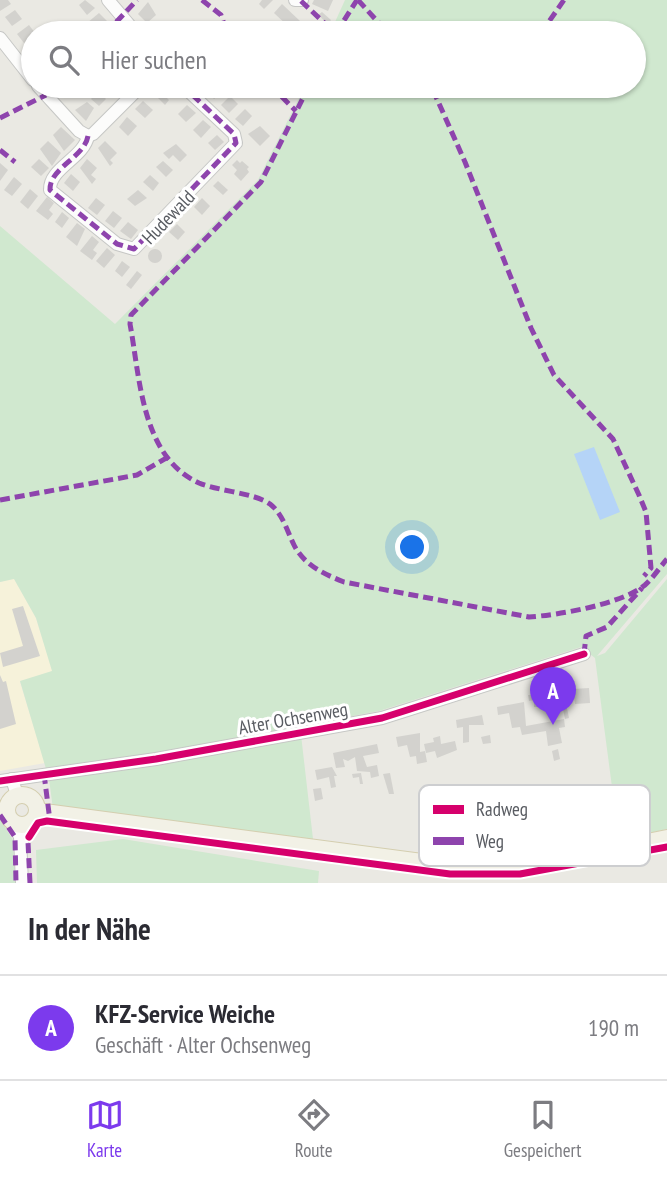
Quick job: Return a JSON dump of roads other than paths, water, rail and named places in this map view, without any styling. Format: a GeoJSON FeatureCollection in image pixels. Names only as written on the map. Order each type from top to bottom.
{"type":"FeatureCollection","features":[{"type":"Feature","properties":{"kind":"main road"},"geometry":{"type":"LineString","coordinates":[[33,816],[31,798],[9,808],[22,825],[33,816],[419,862]]}},
{"type":"Feature","properties":{"kind":"street"},"geometry":{"type":"LineString","coordinates":[[108,0],[126,21]]}},
{"type":"Feature","properties":{"kind":"street"},"geometry":{"type":"LineString","coordinates":[[295,0],[302,0]]}},
{"type":"Feature","properties":{"kind":"street"},"geometry":{"type":"LineString","coordinates":[[0,38],[21,65]]}},
{"type":"Feature","properties":{"kind":"street"},"geometry":{"type":"LineString","coordinates":[[49,98],[79,131],[88,136],[129,98]]}},
{"type":"Feature","properties":{"kind":"street","name":"Hudewald"},"geometry":{"type":"LineString","coordinates":[[88,136],[85,146],[52,180],[50,190],[117,244],[134,249],[141,246],[236,143],[234,134],[196,98]]}},
{"type":"Feature","properties":{"kind":"street","name":"Alter Ochsenweg"},"geometry":{"type":"LineString","coordinates":[[21,852],[19,831],[9,808],[6,780],[156,759],[382,718],[584,654]]}},
{"type":"Feature","properties":{"kind":"street"},"geometry":{"type":"LineString","coordinates":[[22,883],[23,837],[33,816]]}},
{"type":"Feature","properties":{"kind":"water"},"geometry":{"type":"Polygon","coordinates":[[[594,447],[620,512],[600,520],[574,454],[594,447]]]}},
{"type":"Feature","properties":{"kind":"place","name":"KFZ-Service Weiche"},"geometry":{"type":"Point","coordinates":[553,725]}}]}
